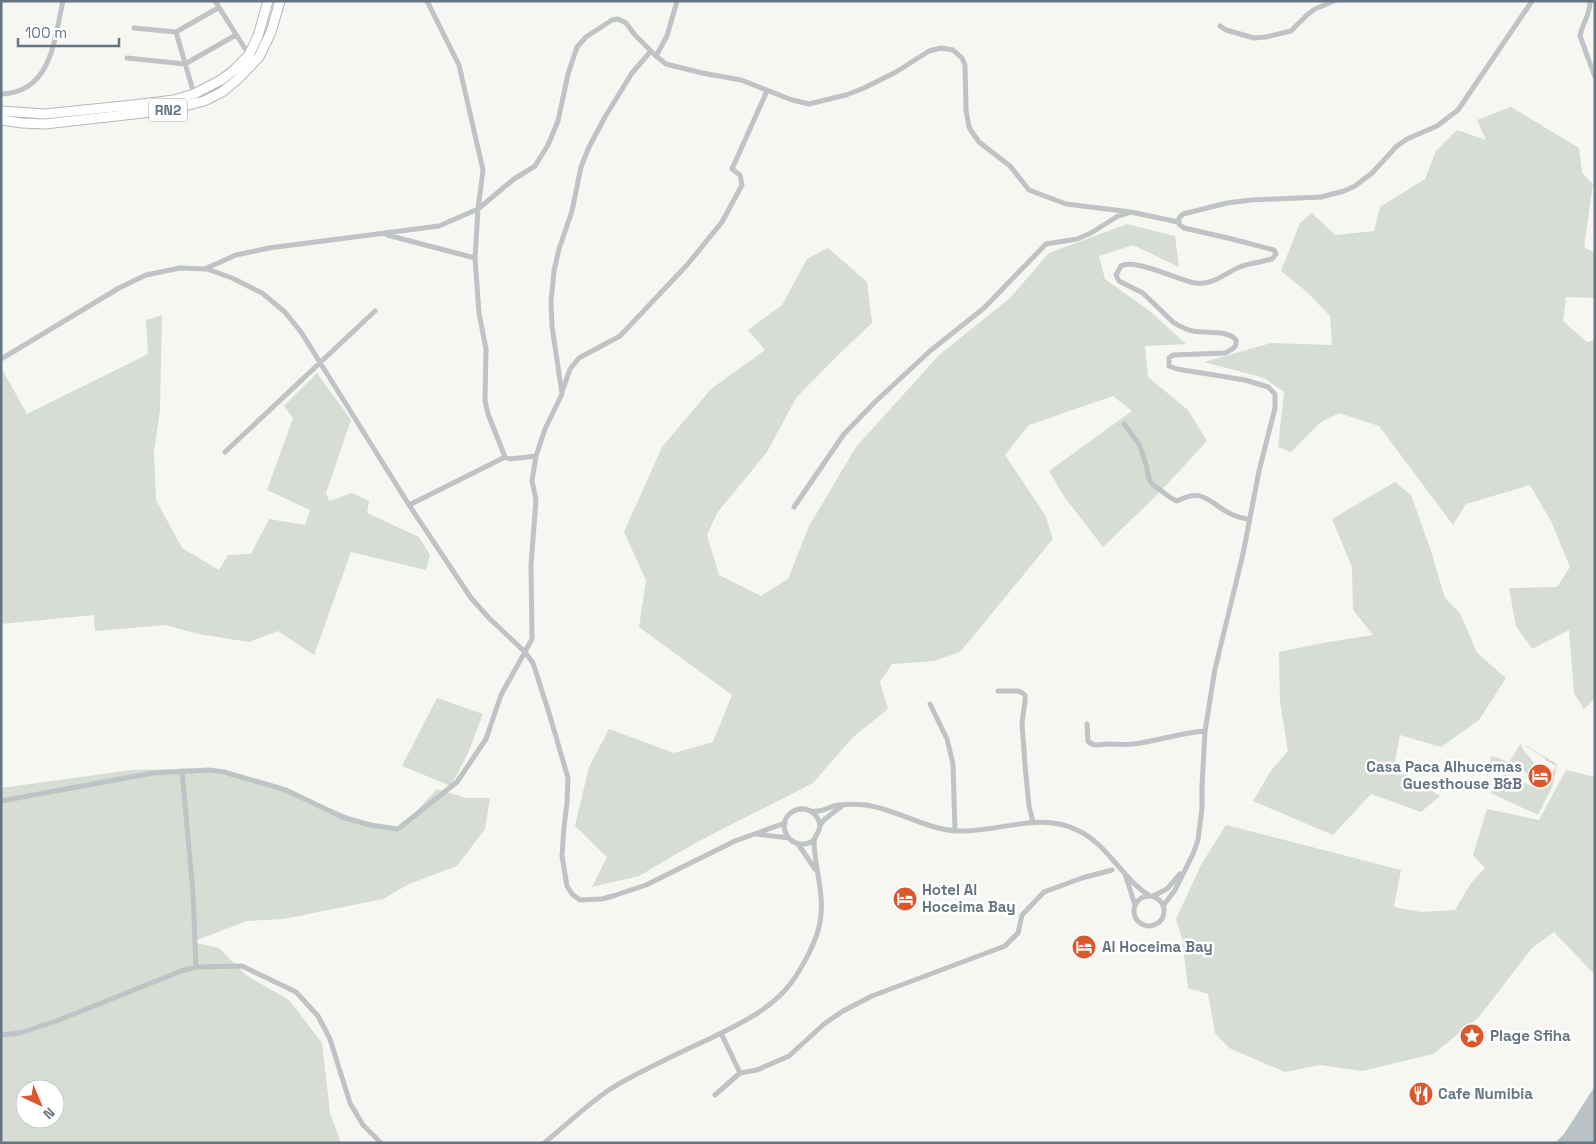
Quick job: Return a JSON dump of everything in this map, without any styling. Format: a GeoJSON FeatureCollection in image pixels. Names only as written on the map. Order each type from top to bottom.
{"type":"FeatureCollection","features":[{"type":"Feature","properties":{"kind":"highway","name":"RN2"},"geometry":{"type":"LineString","coordinates":[[1,112],[45,114],[174,100],[194,94],[227,76],[249,55],[258,36],[268,1]]}},
{"type":"Feature","properties":{"kind":"highway","name":"RN2"},"geometry":{"type":"LineString","coordinates":[[1,120],[45,124],[169,110],[204,101],[222,92],[238,79],[259,57],[271,32],[280,1]]}},
{"type":"Feature","properties":{"kind":"street"},"geometry":{"type":"LineString","coordinates":[[1,94],[12,93],[29,86],[38,78],[47,65],[63,1]]}},
{"type":"Feature","properties":{"kind":"street"},"geometry":{"type":"LineString","coordinates":[[215,1],[249,55]]}},
{"type":"Feature","properties":{"kind":"street"},"geometry":{"type":"LineString","coordinates":[[427,1],[459,65],[483,170],[475,258],[479,313],[486,349],[485,401],[488,414],[505,457]]}},
{"type":"Feature","properties":{"kind":"street"},"geometry":{"type":"LineString","coordinates":[[656,56],[667,36],[677,1]]}},
{"type":"Feature","properties":{"kind":"street"},"geometry":{"type":"LineString","coordinates":[[1220,26],[1226,30],[1254,38],[1266,38],[1291,31],[1315,9],[1334,1]]}},
{"type":"Feature","properties":{"kind":"street"},"geometry":{"type":"LineString","coordinates":[[1178,222],[1183,214],[1227,203],[1270,198],[1321,197],[1355,186],[1372,173],[1397,146],[1407,139],[1437,126],[1458,110],[1532,1]]}},
{"type":"Feature","properties":{"kind":"street"},"geometry":{"type":"LineString","coordinates":[[1590,1],[1590,7],[1580,36],[1595,77]]}},
{"type":"Feature","properties":{"kind":"street"},"geometry":{"type":"LineString","coordinates":[[134,28],[176,32],[218,8]]}},
{"type":"Feature","properties":{"kind":"street"},"geometry":{"type":"LineString","coordinates":[[207,269],[236,255],[269,248],[439,226],[478,209],[538,161],[548,145],[558,121],[568,74],[577,47],[586,37],[612,20],[620,19],[666,64],[741,80],[767,91],[809,104],[846,95],[864,88],[896,72],[929,52],[941,48],[952,50],[962,58],[965,65],[966,110],[972,132],[979,142],[1010,166],[1029,190],[1066,204],[1131,212],[1178,222],[1184,228],[1274,250],[1276,252],[1272,259],[1239,267],[1226,275],[1206,283],[1186,281],[1131,263],[1121,266],[1116,275],[1119,281],[1144,293],[1179,326],[1195,332],[1232,336],[1236,340],[1235,347],[1225,353],[1173,355],[1169,358],[1169,366],[1268,386],[1275,394],[1275,408],[1258,471],[1243,554],[1215,669],[1205,731],[1201,826],[1193,854],[1175,890],[1163,906]]}},
{"type":"Feature","properties":{"kind":"street"},"geometry":{"type":"LineString","coordinates":[[176,32],[194,94]]}},
{"type":"Feature","properties":{"kind":"street"},"geometry":{"type":"LineString","coordinates":[[127,58],[184,64],[236,35]]}},
{"type":"Feature","properties":{"kind":"street"},"geometry":{"type":"LineString","coordinates":[[562,394],[552,326],[551,301],[554,271],[559,249],[572,211],[581,167],[589,147],[632,73],[651,51]]}},
{"type":"Feature","properties":{"kind":"street"},"geometry":{"type":"LineString","coordinates":[[1,801],[153,773],[210,770],[224,772],[286,790],[342,817],[370,825],[398,829],[457,782],[486,739],[501,695],[532,639],[531,556],[536,500],[532,481],[536,456],[545,429],[562,394],[570,369],[579,358],[620,336],[687,265],[722,222],[742,185],[740,175],[732,169],[767,91]]}},
{"type":"Feature","properties":{"kind":"street"},"geometry":{"type":"LineString","coordinates":[[794,507],[844,434],[875,402],[930,352],[984,308],[1046,244],[1077,239],[1091,233],[1118,216],[1131,212]]}},
{"type":"Feature","properties":{"kind":"street"},"geometry":{"type":"LineString","coordinates":[[382,233],[475,258]]}},
{"type":"Feature","properties":{"kind":"street"},"geometry":{"type":"LineString","coordinates":[[1,359],[119,288],[146,276],[180,268],[207,269],[262,292],[285,312],[301,332],[409,505],[471,598],[525,652],[533,663],[568,778],[562,856],[566,886],[576,898],[602,899],[646,885],[734,841],[785,823]]}},
{"type":"Feature","properties":{"kind":"street"},"geometry":{"type":"LineString","coordinates":[[225,452],[375,311]]}},
{"type":"Feature","properties":{"kind":"street"},"geometry":{"type":"LineString","coordinates":[[1124,424],[1139,444],[1152,484],[1170,498],[1177,501],[1192,495],[1203,497],[1232,515],[1250,520]]}},
{"type":"Feature","properties":{"kind":"street"},"geometry":{"type":"LineString","coordinates":[[409,505],[505,457],[510,459],[536,456]]}},
{"type":"Feature","properties":{"kind":"street"},"geometry":{"type":"LineString","coordinates":[[998,692],[1019,691],[1025,695],[1022,723],[1023,740],[1029,806],[1033,822]]}},
{"type":"Feature","properties":{"kind":"street"},"geometry":{"type":"LineString","coordinates":[[930,704],[947,739],[953,764],[955,831]]}},
{"type":"Feature","properties":{"kind":"street"},"geometry":{"type":"LineString","coordinates":[[1087,724],[1088,741],[1095,746],[1108,744],[1131,745],[1205,731]]}},
{"type":"Feature","properties":{"kind":"street"},"geometry":{"type":"LineString","coordinates":[[182,771],[193,893],[196,967]]}},
{"type":"Feature","properties":{"kind":"street"},"geometry":{"type":"LineString","coordinates":[[816,869],[798,844],[789,838],[785,831],[785,823],[788,816],[794,811],[802,809],[824,811],[838,805],[858,804],[877,807],[937,829],[955,831],[1033,822],[1064,825],[1090,836],[1144,892],[1158,899],[1163,906],[1163,913],[1161,919],[1156,924],[1142,924],[1136,918],[1135,905],[1125,873]]}},
{"type":"Feature","properties":{"kind":"street"},"geometry":{"type":"LineString","coordinates":[[798,844],[806,844],[813,841],[818,835],[820,825],[824,820],[843,805]]}},
{"type":"Feature","properties":{"kind":"street"},"geometry":{"type":"LineString","coordinates":[[810,810],[817,817],[820,825]]}},
{"type":"Feature","properties":{"kind":"street"},"geometry":{"type":"LineString","coordinates":[[753,834],[789,838]]}},
{"type":"Feature","properties":{"kind":"street"},"geometry":{"type":"LineString","coordinates":[[544,1143],[588,1106],[612,1089],[762,1011],[790,984],[810,950],[820,922],[821,898],[813,841]]}},
{"type":"Feature","properties":{"kind":"street"},"geometry":{"type":"LineString","coordinates":[[1135,905],[1142,897],[1151,896],[1167,889],[1186,868]]}},
{"type":"Feature","properties":{"kind":"street"},"geometry":{"type":"LineString","coordinates":[[715,1094],[740,1072],[758,1070],[789,1056],[824,1024],[843,1011],[872,996],[1005,946],[1018,933],[1022,915],[1044,892],[1082,878],[1112,870]]}},
{"type":"Feature","properties":{"kind":"street"},"geometry":{"type":"LineString","coordinates":[[1,1035],[20,1033],[59,1020],[181,970],[196,967],[242,966],[296,992],[318,1016],[330,1039],[350,1103],[364,1126],[380,1143]]}},
{"type":"Feature","properties":{"kind":"street"},"geometry":{"type":"LineString","coordinates":[[722,1032],[740,1072]]}},
{"type":"Feature","properties":{"kind":"shaded area"},"geometry":{"type":"Polygon","coordinates":[[[1511,107],[1579,148],[1582,173],[1593,184],[1584,247],[1595,253],[1595,298],[1566,297],[1563,321],[1587,342],[1595,340],[1595,698],[1584,709],[1574,693],[1569,630],[1532,649],[1516,626],[1509,588],[1557,587],[1570,567],[1551,521],[1530,485],[1466,504],[1453,525],[1379,426],[1339,413],[1321,422],[1291,452],[1278,447],[1284,392],[1264,378],[1204,362],[1271,343],[1332,345],[1330,316],[1307,292],[1281,271],[1300,223],[1312,213],[1335,235],[1374,231],[1380,207],[1425,179],[1436,151],[1457,130],[1486,140],[1477,120],[1511,107]]]}},
{"type":"Feature","properties":{"kind":"shaded area"},"geometry":{"type":"Polygon","coordinates":[[[1127,224],[1175,236],[1179,267],[1133,245],[1099,256],[1105,279],[1151,312],[1186,344],[1145,346],[1148,377],[1188,410],[1207,441],[1158,494],[1103,547],[1063,495],[1049,471],[1132,411],[1113,396],[1029,425],[1005,455],[1045,515],[1053,539],[960,652],[934,661],[892,664],[880,682],[888,709],[853,737],[813,783],[697,842],[639,876],[592,887],[607,857],[575,826],[589,767],[609,729],[674,753],[713,742],[732,695],[639,627],[646,580],[624,532],[662,447],[711,389],[765,350],[748,330],[782,305],[807,259],[828,248],[867,282],[872,323],[796,398],[767,452],[717,513],[707,535],[719,575],[761,596],[788,579],[809,526],[856,447],[939,355],[1010,298],[1049,253],[1127,224]]]}},
{"type":"Feature","properties":{"kind":"shaded area"},"geometry":{"type":"Polygon","coordinates":[[[162,315],[160,410],[154,452],[156,500],[182,548],[219,570],[228,555],[251,554],[269,519],[305,525],[310,510],[267,490],[293,418],[284,406],[317,373],[351,420],[326,493],[329,501],[352,493],[369,501],[367,513],[419,537],[430,555],[426,570],[351,552],[314,655],[278,631],[249,642],[198,634],[166,625],[95,631],[94,615],[1,624],[1,372],[3,371],[27,414],[148,354],[146,320],[162,315]]]}},
{"type":"Feature","properties":{"kind":"shaded area"},"geometry":{"type":"Polygon","coordinates":[[[1395,482],[1411,495],[1445,598],[1460,613],[1477,653],[1506,678],[1479,720],[1441,747],[1400,735],[1394,767],[1440,796],[1421,812],[1371,794],[1333,835],[1253,801],[1270,772],[1288,751],[1280,701],[1279,652],[1373,635],[1353,610],[1352,567],[1332,519],[1395,482]]]}},
{"type":"Feature","properties":{"kind":"shaded area"},"geometry":{"type":"Polygon","coordinates":[[[437,698],[483,714],[468,753],[451,786],[402,766],[437,698]]]}},
{"type":"Feature","properties":{"kind":"shaded area"},"geometry":{"type":"Polygon","coordinates":[[[1521,743],[1522,748],[1534,763],[1532,766],[1534,767],[1528,774],[1508,764],[1504,771],[1490,762],[1491,756],[1509,762],[1521,743]]]}},
{"type":"Feature","properties":{"kind":"shaded area"},"geometry":{"type":"Polygon","coordinates":[[[1525,745],[1557,764],[1553,785],[1538,815],[1491,793],[1492,788],[1499,785],[1505,773],[1533,787],[1536,785],[1543,788],[1556,766],[1525,745]]]}},
{"type":"Feature","properties":{"kind":"shaded area"},"geometry":{"type":"Polygon","coordinates":[[[214,768],[278,786],[351,817],[399,830],[437,789],[466,798],[490,798],[485,829],[457,866],[409,884],[383,899],[284,919],[247,921],[192,942],[219,948],[246,975],[289,1000],[322,1043],[330,1113],[341,1143],[1,1143],[1,788],[132,770],[214,768]]]}},
{"type":"Feature","properties":{"kind":"shaded area"},"geometry":{"type":"Polygon","coordinates":[[[1566,770],[1595,777],[1595,975],[1554,932],[1532,948],[1479,1017],[1433,1054],[1362,1071],[1320,1065],[1285,1072],[1229,1048],[1215,1033],[1208,994],[1188,988],[1182,938],[1176,919],[1201,865],[1226,825],[1401,870],[1394,907],[1421,912],[1455,910],[1471,883],[1485,868],[1473,855],[1487,809],[1539,820],[1566,770]]]}},
{"type":"Feature","properties":{"kind":"shaded area"},"geometry":{"type":"Polygon","coordinates":[[[1595,1086],[1595,1143],[1555,1143],[1564,1134],[1595,1086]]]}},
{"type":"Feature","properties":{"kind":"place","name":"Casa Paca Alhucemas Guesthouse B&B"},"geometry":{"type":"Point","coordinates":[1540,776]}},
{"type":"Feature","properties":{"kind":"place","name":"Hotel Al Hoceima Bay"},"geometry":{"type":"Point","coordinates":[905,899]}},
{"type":"Feature","properties":{"kind":"place","name":"Al Hoceima Bay"},"geometry":{"type":"Point","coordinates":[1084,947]}},
{"type":"Feature","properties":{"kind":"place","name":"Plage Sfiha"},"geometry":{"type":"Point","coordinates":[1472,1036]}},
{"type":"Feature","properties":{"kind":"place","name":"Cafe Numibia"},"geometry":{"type":"Point","coordinates":[1421,1094]}}]}
